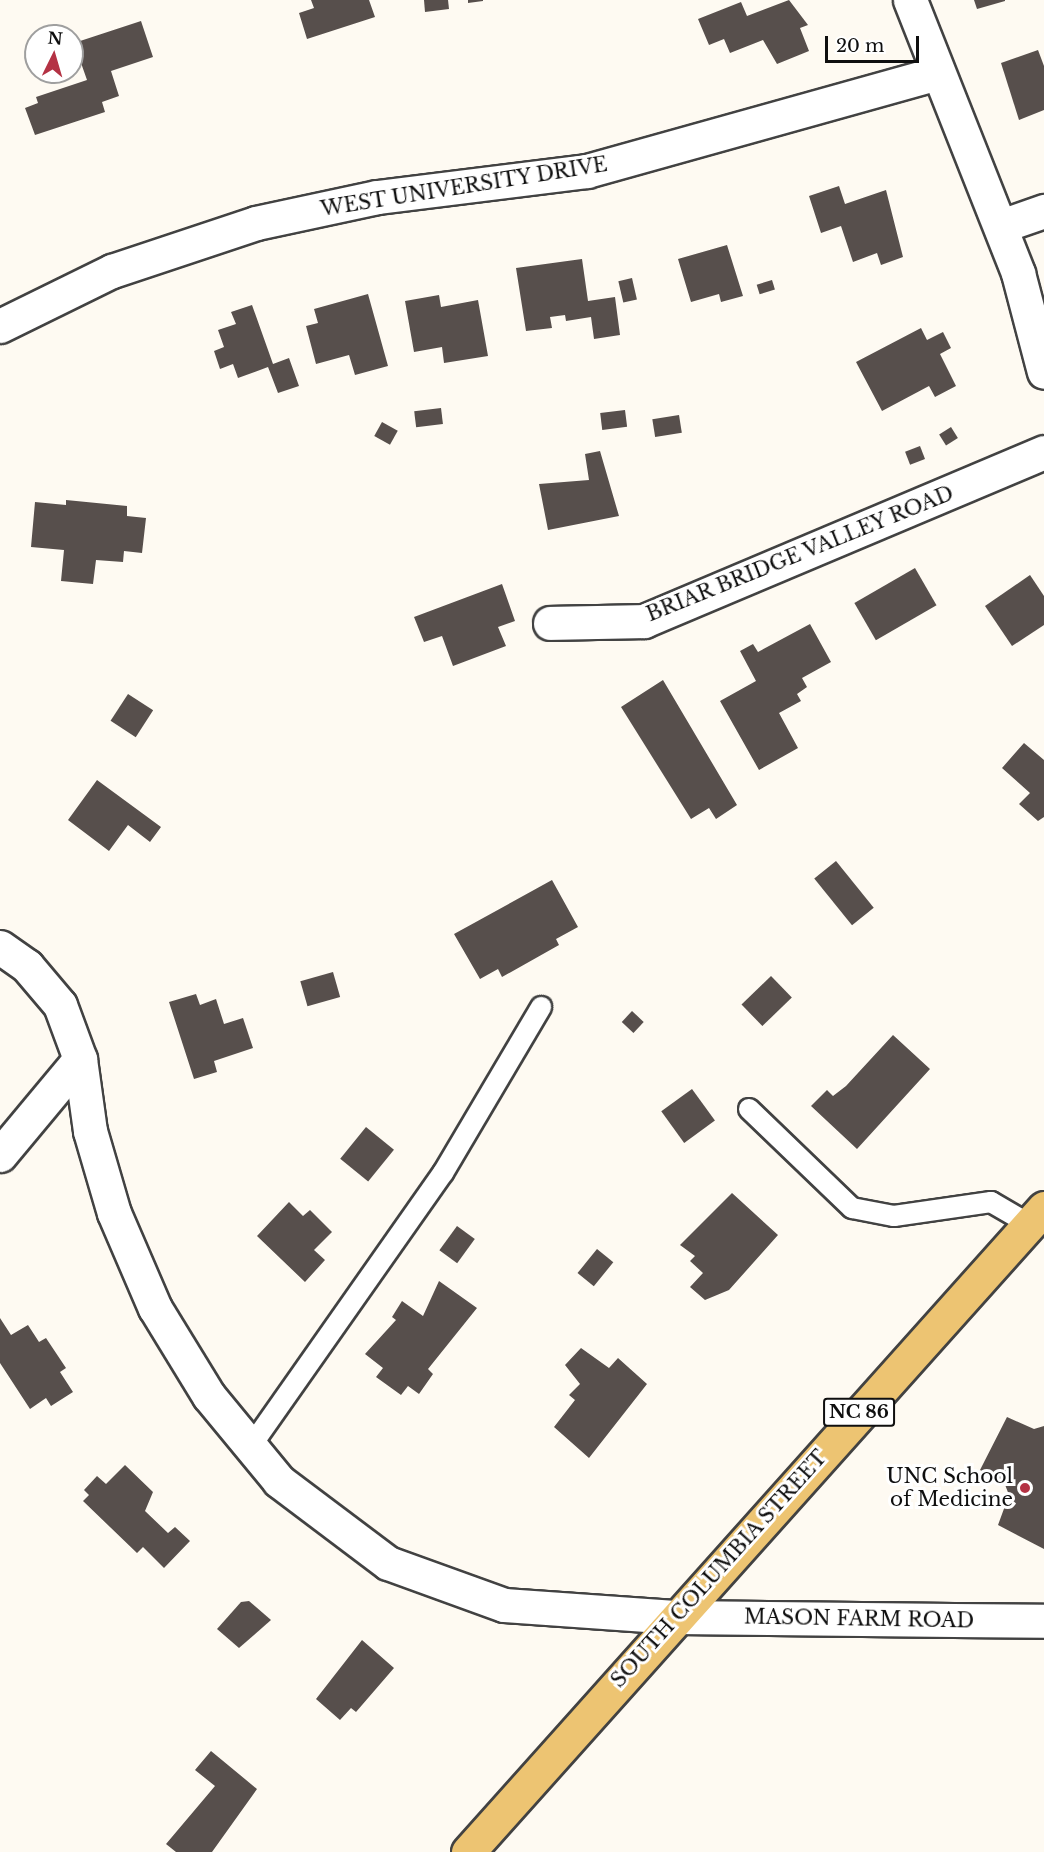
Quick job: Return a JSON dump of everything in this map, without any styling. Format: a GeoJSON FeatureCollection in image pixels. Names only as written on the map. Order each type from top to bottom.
{"type":"FeatureCollection","features":[{"type":"Feature","properties":{"kind":"main road","name":"SOUTH COLUMBIA STREET"},"geometry":{"type":"LineString","coordinates":[[468,1852],[675,1617],[1037,1216]]}},
{"type":"Feature","properties":{"kind":"street"},"geometry":{"type":"LineString","coordinates":[[910,0],[937,73],[1001,226],[1044,372]]}},
{"type":"Feature","properties":{"kind":"street","name":"WEST UNIVERSITY DRIVE"},"geometry":{"type":"LineString","coordinates":[[0,326],[112,271],[256,223],[377,197],[586,171],[937,73]]}},
{"type":"Feature","properties":{"kind":"street"},"geometry":{"type":"LineString","coordinates":[[1001,226],[1044,211]]}},
{"type":"Feature","properties":{"kind":"street","name":"BRIAR BRIDGE VALLEY ROAD"},"geometry":{"type":"LineString","coordinates":[[550,622],[644,621],[1044,452]]}},
{"type":"Feature","properties":{"kind":"street","name":"MASON FARM ROAD"},"geometry":{"type":"LineString","coordinates":[[0,947],[27,966],[60,1005],[80,1059],[93,1141],[114,1213],[150,1297],[209,1396],[279,1481],[388,1563],[504,1605],[675,1617],[1044,1621]]}},
{"type":"Feature","properties":{"kind":"street"},"geometry":{"type":"LineString","coordinates":[[0,1155],[80,1059]]}},
{"type":"Feature","properties":{"kind":"lane"},"geometry":{"type":"LineString","coordinates":[[251,1446],[443,1173],[541,1006]]}},
{"type":"Feature","properties":{"kind":"lane"},"geometry":{"type":"LineString","coordinates":[[749,1109],[852,1208],[894,1216],[991,1202],[1037,1216]]}},
{"type":"Feature","properties":{"kind":"building"},"geometry":{"type":"Polygon","coordinates":[[[311,0],[369,0],[375,17],[307,39],[299,13],[314,8],[311,0]]]}},
{"type":"Feature","properties":{"kind":"building"},"geometry":{"type":"Polygon","coordinates":[[[424,0],[448,0],[449,9],[425,12],[424,0]]]}},
{"type":"Feature","properties":{"kind":"building"},"geometry":{"type":"Polygon","coordinates":[[[468,0],[483,0],[483,1],[468,3],[468,0]]]}},
{"type":"Feature","properties":{"kind":"building"},"geometry":{"type":"Polygon","coordinates":[[[789,0],[808,25],[800,28],[809,51],[777,64],[763,40],[730,53],[724,39],[709,45],[698,19],[741,2],[747,16],[789,0]]]}},
{"type":"Feature","properties":{"kind":"building"},"geometry":{"type":"Polygon","coordinates":[[[974,0],[1005,0],[1005,1],[977,9],[974,0]]]}},
{"type":"Feature","properties":{"kind":"building"},"geometry":{"type":"Polygon","coordinates":[[[141,21],[153,57],[111,71],[119,96],[102,102],[105,112],[35,135],[25,108],[38,103],[36,97],[75,84],[84,84],[87,80],[84,71],[84,40],[141,21]]]}},
{"type":"Feature","properties":{"kind":"building"},"geometry":{"type":"Polygon","coordinates":[[[1038,50],[1044,66],[1044,110],[1019,120],[1001,63],[1038,50]]]}},
{"type":"Feature","properties":{"kind":"building"},"geometry":{"type":"Polygon","coordinates":[[[839,186],[845,204],[886,190],[903,257],[881,265],[877,253],[853,262],[841,226],[821,233],[809,196],[839,186]]]}},
{"type":"Feature","properties":{"kind":"building"},"geometry":{"type":"Polygon","coordinates":[[[727,245],[743,296],[721,302],[719,294],[691,302],[678,259],[727,245]]]}},
{"type":"Feature","properties":{"kind":"building"},"geometry":{"type":"Polygon","coordinates":[[[582,259],[588,301],[615,297],[620,335],[594,339],[591,317],[566,321],[565,315],[550,317],[552,328],[526,331],[516,268],[582,259]]]}},
{"type":"Feature","properties":{"kind":"building"},"geometry":{"type":"Polygon","coordinates":[[[632,278],[637,299],[623,303],[618,281],[632,278]]]}},
{"type":"Feature","properties":{"kind":"building"},"geometry":{"type":"Polygon","coordinates":[[[772,280],[775,290],[760,294],[757,285],[772,280]]]}},
{"type":"Feature","properties":{"kind":"building"},"geometry":{"type":"Polygon","coordinates":[[[368,294],[388,366],[355,375],[349,355],[316,364],[306,326],[318,323],[314,309],[368,294]]]}},
{"type":"Feature","properties":{"kind":"building"},"geometry":{"type":"Polygon","coordinates":[[[439,295],[441,307],[478,300],[488,356],[444,363],[442,347],[414,352],[405,301],[439,295]]]}},
{"type":"Feature","properties":{"kind":"building"},"geometry":{"type":"Polygon","coordinates":[[[252,305],[273,364],[289,358],[299,386],[278,393],[268,367],[238,378],[233,364],[220,369],[214,351],[224,347],[218,330],[236,324],[231,312],[252,305]]]}},
{"type":"Feature","properties":{"kind":"building"},"geometry":{"type":"Polygon","coordinates":[[[921,328],[927,340],[943,332],[951,348],[940,354],[956,386],[935,397],[929,386],[882,411],[856,362],[921,328]]]}},
{"type":"Feature","properties":{"kind":"building"},"geometry":{"type":"Polygon","coordinates":[[[441,408],[443,424],[416,427],[414,411],[441,408]]]}},
{"type":"Feature","properties":{"kind":"building"},"geometry":{"type":"Polygon","coordinates":[[[625,410],[627,427],[602,430],[600,413],[625,410]]]}},
{"type":"Feature","properties":{"kind":"building"},"geometry":{"type":"Polygon","coordinates":[[[679,415],[682,433],[655,437],[652,419],[679,415]]]}},
{"type":"Feature","properties":{"kind":"building"},"geometry":{"type":"Polygon","coordinates":[[[382,422],[398,431],[390,445],[374,436],[382,422]]]}},
{"type":"Feature","properties":{"kind":"building"},"geometry":{"type":"Polygon","coordinates":[[[951,427],[958,438],[946,445],[939,434],[951,427]]]}},
{"type":"Feature","properties":{"kind":"building"},"geometry":{"type":"Polygon","coordinates":[[[920,446],[925,459],[910,465],[905,452],[920,446]]]}},
{"type":"Feature","properties":{"kind":"building"},"geometry":{"type":"Polygon","coordinates":[[[600,451],[619,516],[548,530],[539,484],[589,480],[585,454],[600,451]]]}},
{"type":"Feature","properties":{"kind":"building"},"geometry":{"type":"Polygon","coordinates":[[[66,500],[127,506],[127,516],[146,518],[142,553],[124,551],[123,562],[96,560],[93,584],[61,581],[64,550],[31,547],[35,502],[66,505],[66,500]]]}},
{"type":"Feature","properties":{"kind":"building"},"geometry":{"type":"Polygon","coordinates":[[[915,568],[936,605],[876,640],[854,603],[915,568]]]}},
{"type":"Feature","properties":{"kind":"building"},"geometry":{"type":"Polygon","coordinates":[[[1030,575],[1044,596],[1044,625],[1012,646],[985,606],[1030,575]]]}},
{"type":"Feature","properties":{"kind":"building"},"geometry":{"type":"Polygon","coordinates":[[[502,584],[515,621],[498,627],[506,646],[453,666],[442,636],[424,642],[414,617],[502,584]]]}},
{"type":"Feature","properties":{"kind":"building"},"geometry":{"type":"Polygon","coordinates":[[[810,624],[831,662],[802,678],[807,687],[797,694],[801,701],[779,713],[798,748],[759,770],[720,701],[756,681],[740,651],[753,644],[758,652],[810,624]]]}},
{"type":"Feature","properties":{"kind":"building"},"geometry":{"type":"Polygon","coordinates":[[[663,680],[737,805],[716,819],[709,808],[691,819],[621,707],[663,680]]]}},
{"type":"Feature","properties":{"kind":"building"},"geometry":{"type":"Polygon","coordinates":[[[128,694],[153,710],[136,737],[111,721],[128,694]]]}},
{"type":"Feature","properties":{"kind":"building"},"geometry":{"type":"Polygon","coordinates":[[[1024,743],[1044,760],[1044,817],[1038,821],[1019,804],[1030,793],[1002,768],[1024,743]]]}},
{"type":"Feature","properties":{"kind":"building"},"geometry":{"type":"Polygon","coordinates":[[[97,780],[161,827],[150,842],[128,825],[109,851],[68,820],[97,780]]]}},
{"type":"Feature","properties":{"kind":"building"},"geometry":{"type":"Polygon","coordinates":[[[836,861],[874,908],[852,925],[814,879],[836,861]]]}},
{"type":"Feature","properties":{"kind":"building"},"geometry":{"type":"Polygon","coordinates":[[[552,880],[578,927],[556,939],[559,945],[502,977],[498,969],[480,979],[454,934],[552,880]]]}},
{"type":"Feature","properties":{"kind":"building"},"geometry":{"type":"Polygon","coordinates":[[[333,972],[340,997],[307,1006],[300,981],[333,972]]]}},
{"type":"Feature","properties":{"kind":"building"},"geometry":{"type":"Polygon","coordinates":[[[771,976],[792,998],[762,1026],[742,1004],[771,976]]]}},
{"type":"Feature","properties":{"kind":"building"},"geometry":{"type":"Polygon","coordinates":[[[196,994],[200,1005],[216,999],[224,1024],[243,1018],[253,1048],[214,1061],[217,1072],[194,1079],[169,1002],[196,994]]]}},
{"type":"Feature","properties":{"kind":"building"},"geometry":{"type":"Polygon","coordinates":[[[632,1011],[644,1022],[633,1033],[622,1022],[632,1011]]]}},
{"type":"Feature","properties":{"kind":"building"},"geometry":{"type":"Polygon","coordinates":[[[893,1035],[930,1069],[857,1149],[811,1106],[827,1090],[833,1096],[846,1086],[893,1035]]]}},
{"type":"Feature","properties":{"kind":"building"},"geometry":{"type":"Polygon","coordinates":[[[692,1089],[715,1121],[684,1143],[661,1111],[692,1089]]]}},
{"type":"Feature","properties":{"kind":"building"},"geometry":{"type":"Polygon","coordinates":[[[366,1127],[394,1150],[368,1182],[340,1159],[366,1127]]]}},
{"type":"Feature","properties":{"kind":"building"},"geometry":{"type":"Polygon","coordinates":[[[732,1193],[778,1235],[729,1290],[705,1300],[690,1287],[703,1273],[690,1261],[695,1256],[680,1245],[732,1193]]]}},
{"type":"Feature","properties":{"kind":"building"},"geometry":{"type":"Polygon","coordinates":[[[289,1202],[303,1216],[310,1210],[332,1232],[314,1250],[325,1260],[305,1282],[257,1236],[289,1202]]]}},
{"type":"Feature","properties":{"kind":"building"},"geometry":{"type":"Polygon","coordinates":[[[457,1226],[475,1239],[457,1263],[439,1250],[457,1226]]]}},
{"type":"Feature","properties":{"kind":"building"},"geometry":{"type":"Polygon","coordinates":[[[597,1249],[613,1262],[594,1286],[577,1273],[597,1249]]]}},
{"type":"Feature","properties":{"kind":"building"},"geometry":{"type":"Polygon","coordinates":[[[439,1281],[477,1308],[428,1369],[433,1374],[419,1394],[408,1386],[401,1395],[376,1377],[383,1368],[365,1354],[396,1320],[392,1317],[402,1301],[423,1316],[439,1281]]]}},
{"type":"Feature","properties":{"kind":"building"},"geometry":{"type":"Polygon","coordinates":[[[0,1318],[11,1335],[28,1325],[39,1342],[46,1338],[66,1368],[60,1372],[73,1392],[51,1406],[46,1398],[30,1409],[0,1363],[0,1318]]]}},
{"type":"Feature","properties":{"kind":"building"},"geometry":{"type":"Polygon","coordinates":[[[581,1348],[609,1368],[618,1358],[647,1384],[589,1458],[554,1427],[575,1400],[569,1395],[580,1384],[565,1365],[581,1348]]]}},
{"type":"Feature","properties":{"kind":"building","name":"UNC School of Medicine"},"geometry":{"type":"Polygon","coordinates":[[[1007,1417],[1034,1429],[1044,1426],[1044,1549],[998,1525],[1009,1495],[1004,1482],[980,1470],[1007,1417]]]}},
{"type":"Feature","properties":{"kind":"building"},"geometry":{"type":"Polygon","coordinates":[[[125,1465],[153,1492],[145,1511],[168,1533],[175,1527],[190,1541],[164,1568],[143,1547],[137,1553],[83,1501],[89,1495],[84,1490],[97,1476],[106,1484],[125,1465]]]}},
{"type":"Feature","properties":{"kind":"building"},"geometry":{"type":"Polygon","coordinates":[[[249,1601],[271,1620],[239,1648],[217,1629],[241,1602],[249,1601]]]}},
{"type":"Feature","properties":{"kind":"building"},"geometry":{"type":"Polygon","coordinates":[[[362,1640],[394,1668],[356,1712],[351,1708],[340,1720],[316,1699],[362,1640]]]}},
{"type":"Feature","properties":{"kind":"building"},"geometry":{"type":"Polygon","coordinates":[[[211,1751],[257,1789],[212,1852],[176,1852],[166,1844],[215,1786],[195,1770],[211,1751]]]}},
{"type":"Feature","properties":{"kind":"place","name":"UNC School of Medicine"},"geometry":{"type":"Point","coordinates":[1025,1488]}}]}
